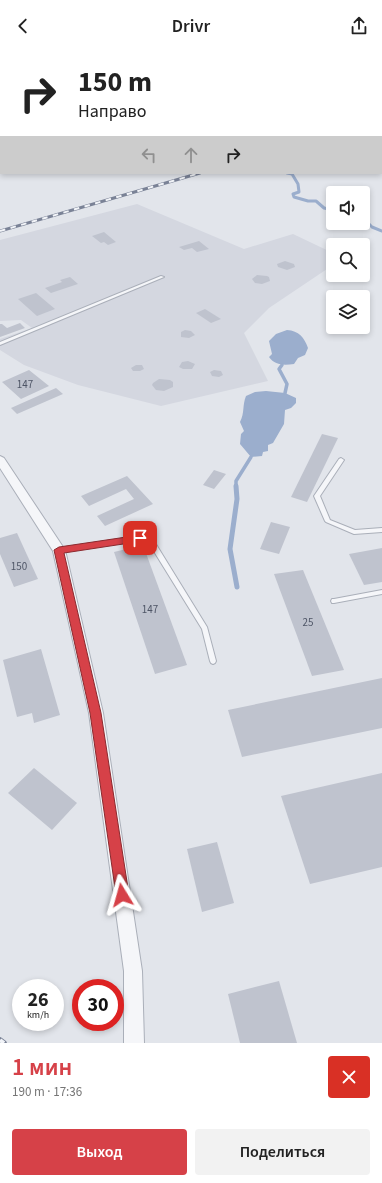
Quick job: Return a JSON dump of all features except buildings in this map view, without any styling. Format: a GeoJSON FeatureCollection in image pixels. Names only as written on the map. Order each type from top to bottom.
{"type":"FeatureCollection","features":[{"type":"Feature","properties":{"kind":"street"},"geometry":{"type":"LineString","coordinates":[[1,464],[59,550],[97,720],[133,971],[134,1043]]}},
{"type":"Feature","properties":{"kind":"lane"},"geometry":{"type":"LineString","coordinates":[[0,344],[162,278]]}},
{"type":"Feature","properties":{"kind":"lane"},"geometry":{"type":"LineString","coordinates":[[341,460],[317,496],[328,520],[354,532],[382,530]]}},
{"type":"Feature","properties":{"kind":"lane"},"geometry":{"type":"LineString","coordinates":[[59,550],[140,538],[152,543],[205,629],[213,661]]}},
{"type":"Feature","properties":{"kind":"lane"},"geometry":{"type":"LineString","coordinates":[[334,601],[382,592]]}},
{"type":"Feature","properties":{"kind":"shaded area"},"geometry":{"type":"Polygon","coordinates":[[[137,204],[244,249],[293,234],[326,250],[326,270],[269,308],[244,333],[268,381],[161,406],[78,385],[24,365],[0,350],[0,339],[32,328],[21,320],[0,321],[0,240],[137,204]]]}},
{"type":"Feature","properties":{"kind":"water"},"geometry":{"type":"Polygon","coordinates":[[[287,330],[298,333],[305,341],[308,348],[305,355],[298,358],[294,364],[287,365],[271,360],[269,357],[272,354],[269,341],[276,334],[287,330]]]}},
{"type":"Feature","properties":{"kind":"water"},"geometry":{"type":"Polygon","coordinates":[[[266,391],[285,393],[296,398],[296,403],[291,408],[285,410],[284,424],[273,443],[268,445],[268,451],[263,452],[262,456],[251,457],[240,444],[241,434],[244,431],[240,422],[245,400],[246,396],[255,392],[266,391]]]}},
{"type":"Feature","properties":{"kind":"waterway"},"geometry":{"type":"LineString","coordinates":[[292,174],[298,184],[299,192],[293,194],[294,197],[308,201],[316,201],[326,208]]}},
{"type":"Feature","properties":{"kind":"waterway"},"geometry":{"type":"LineString","coordinates":[[370,225],[382,231]]}},
{"type":"Feature","properties":{"kind":"waterway"},"geometry":{"type":"LineString","coordinates":[[282,365],[279,369],[287,384],[285,393]]}},
{"type":"Feature","properties":{"kind":"waterway"},"geometry":{"type":"LineString","coordinates":[[236,486],[236,481],[251,457]]}},
{"type":"Feature","properties":{"kind":"waterway"},"geometry":{"type":"LineString","coordinates":[[236,486],[237,499],[230,549],[237,587]]}},
{"type":"Feature","properties":{"kind":"railway"},"geometry":{"type":"LineString","coordinates":[[0,231],[197,174]]}},
{"type":"Feature","properties":{"kind":"railway"},"geometry":{"type":"LineString","coordinates":[[0,1040],[4,1043]]}},
{"type":"Feature","properties":{"kind":"route"},"geometry":{"type":"LineString","coordinates":[[122,895],[96,713],[59,550],[140,538]]}}]}
